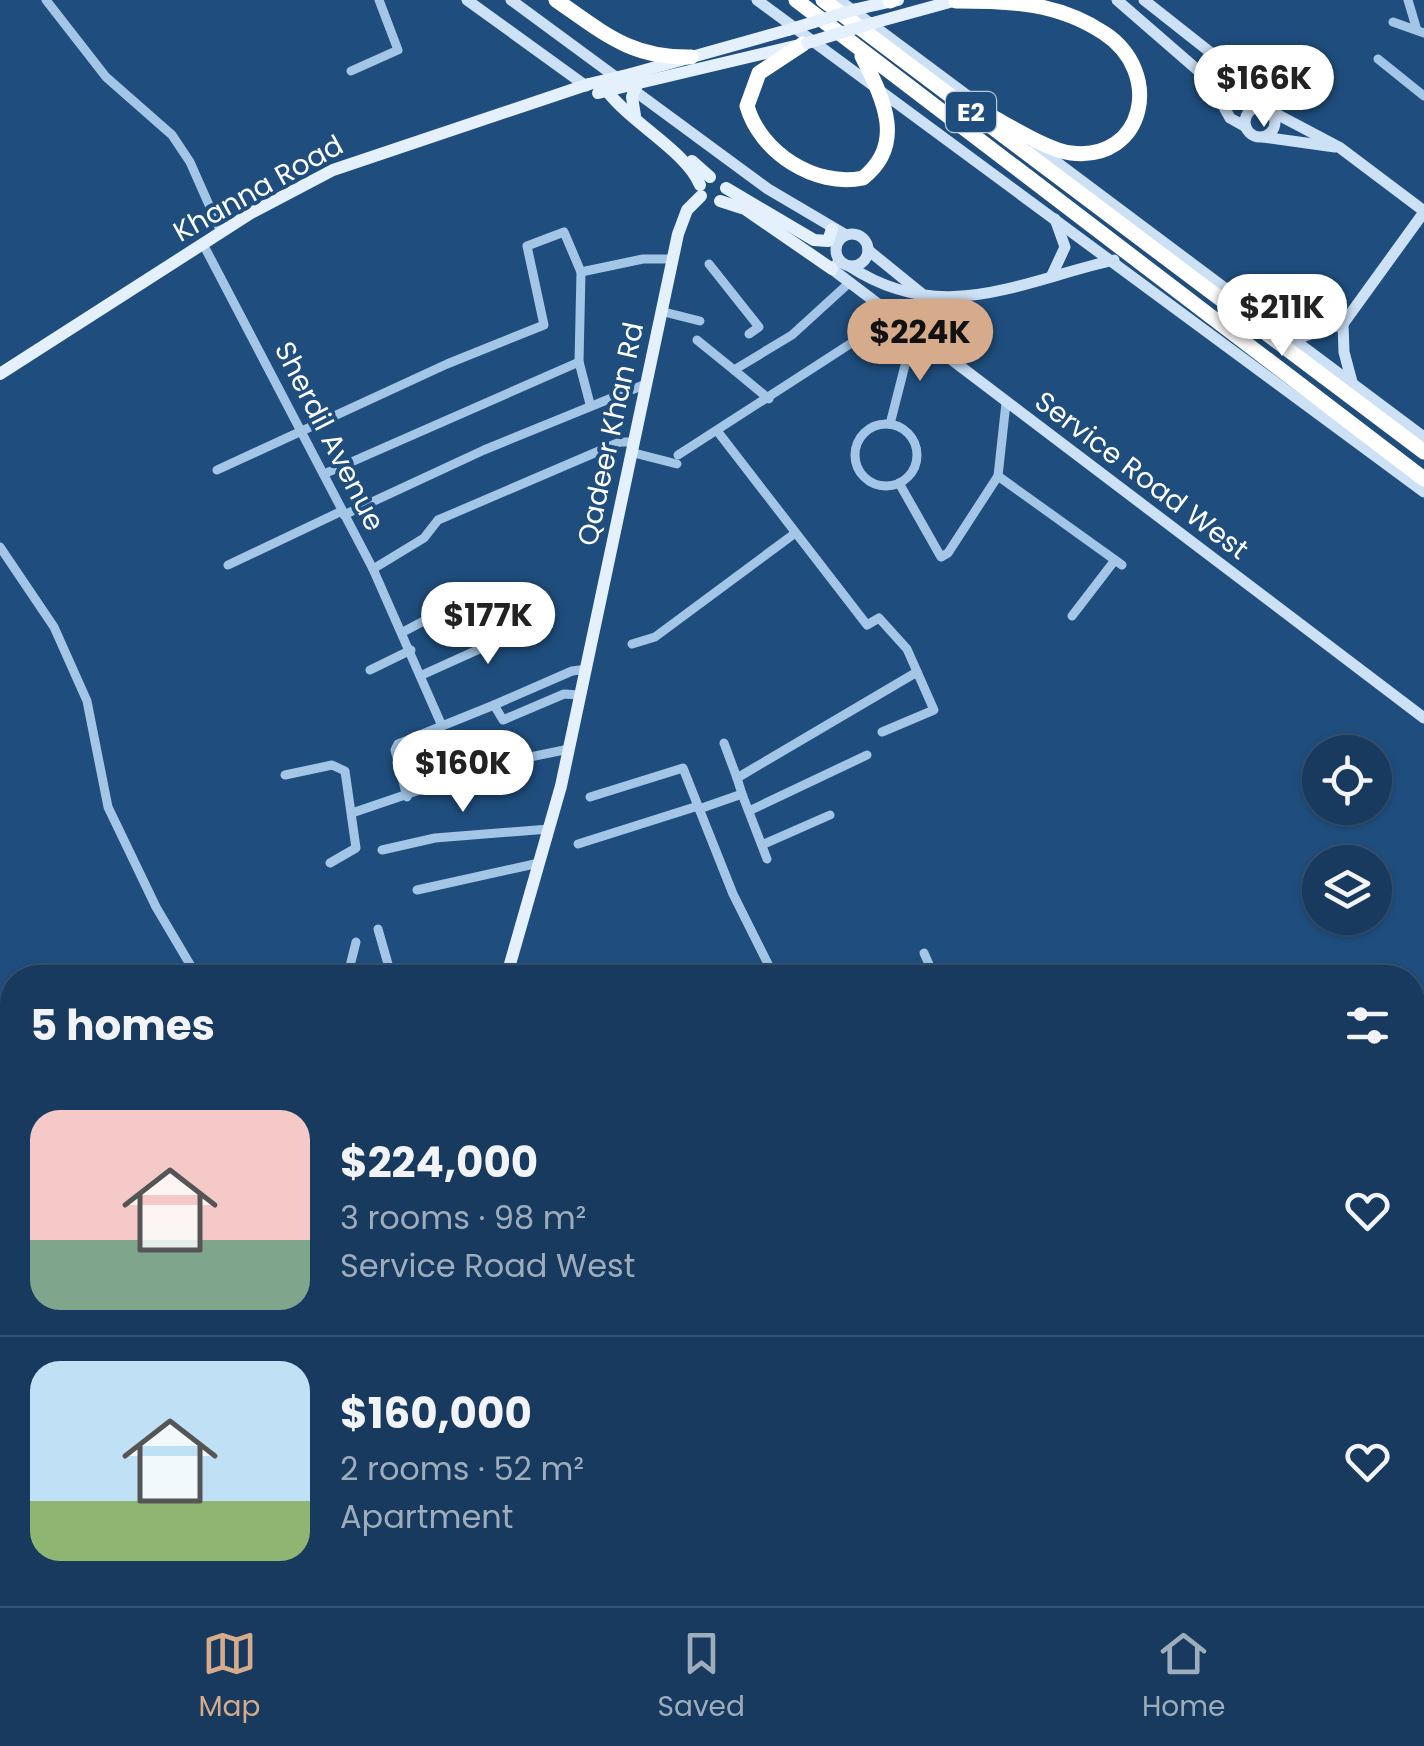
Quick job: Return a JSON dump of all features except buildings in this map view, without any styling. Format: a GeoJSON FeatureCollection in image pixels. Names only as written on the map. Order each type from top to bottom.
{"type":"FeatureCollection","features":[{"type":"Feature","properties":{"kind":"highway"},"geometry":{"type":"LineString","coordinates":[[556,0],[626,46],[650,56],[691,57]]}},
{"type":"Feature","properties":{"kind":"highway","name":"E2"},"geometry":{"type":"LineString","coordinates":[[796,0],[1424,479]]}},
{"type":"Feature","properties":{"kind":"highway","name":"E2"},"geometry":{"type":"LineString","coordinates":[[823,0],[1424,452]]}},
{"type":"Feature","properties":{"kind":"highway"},"geometry":{"type":"LineString","coordinates":[[952,97],[1070,153],[1094,150],[1119,138],[1136,120],[1143,96],[1138,76],[1108,35],[1054,9],[1022,1],[956,0]]}},
{"type":"Feature","properties":{"kind":"highway"},"geometry":{"type":"LineString","coordinates":[[805,43],[759,73],[746,97],[760,137],[792,162],[835,181],[862,178],[872,170],[888,140],[887,110],[860,52]]}},
{"type":"Feature","properties":{"kind":"main road","name":"Khanna Road"},"geometry":{"type":"LineString","coordinates":[[636,80],[691,57],[893,0]]}},
{"type":"Feature","properties":{"kind":"main road","name":"Khanna Road"},"geometry":{"type":"LineString","coordinates":[[0,374],[221,232],[333,170],[595,88],[805,43],[956,0]]}},
{"type":"Feature","properties":{"kind":"main road"},"geometry":{"type":"LineString","coordinates":[[636,80],[632,97],[635,116],[707,192],[745,209],[840,265]]}},
{"type":"Feature","properties":{"kind":"main road"},"geometry":{"type":"LineString","coordinates":[[595,88],[692,169],[707,192]]}},
{"type":"Feature","properties":{"kind":"main road"},"geometry":{"type":"LineString","coordinates":[[707,192],[722,180],[726,188],[814,240],[828,241],[832,229]]}},
{"type":"Feature","properties":{"kind":"main road","name":"Qadeer Khan Rd"},"geometry":{"type":"LineString","coordinates":[[513,965],[567,788],[682,218],[707,192]]}},
{"type":"Feature","properties":{"kind":"main road","name":"Qadeer Khan Rd"},"geometry":{"type":"LineString","coordinates":[[512,965],[588,669],[685,234],[707,192]]}},
{"type":"Feature","properties":{"kind":"street"},"geometry":{"type":"LineString","coordinates":[[46,0],[106,77],[172,135],[190,162],[221,232]]}},
{"type":"Feature","properties":{"kind":"street"},"geometry":{"type":"LineString","coordinates":[[351,72],[398,50],[379,0]]}},
{"type":"Feature","properties":{"kind":"street"},"geometry":{"type":"LineString","coordinates":[[467,0],[595,88]]}},
{"type":"Feature","properties":{"kind":"street"},"geometry":{"type":"LineString","coordinates":[[510,0],[711,148],[832,229],[861,237],[886,268],[927,298]]}},
{"type":"Feature","properties":{"kind":"street"},"geometry":{"type":"LineString","coordinates":[[758,0],[1424,492]]}},
{"type":"Feature","properties":{"kind":"street"},"geometry":{"type":"LineString","coordinates":[[839,0],[1424,437]]}},
{"type":"Feature","properties":{"kind":"street"},"geometry":{"type":"LineString","coordinates":[[1116,0],[1210,82],[1231,94],[1248,82]]}},
{"type":"Feature","properties":{"kind":"street"},"geometry":{"type":"LineString","coordinates":[[1144,0],[1248,82],[1275,122],[1263,136]]}},
{"type":"Feature","properties":{"kind":"street"},"geometry":{"type":"LineString","coordinates":[[1420,30],[1409,4],[1424,5]]}},
{"type":"Feature","properties":{"kind":"street"},"geometry":{"type":"LineString","coordinates":[[1393,22],[1420,30]]}},
{"type":"Feature","properties":{"kind":"street"},"geometry":{"type":"LineString","coordinates":[[1378,59],[1422,91]]}},
{"type":"Feature","properties":{"kind":"street"},"geometry":{"type":"LineString","coordinates":[[1210,82],[1230,118],[1263,136],[1339,147]]}},
{"type":"Feature","properties":{"kind":"street"},"geometry":{"type":"LineString","coordinates":[[1246,127],[1250,110],[1269,110],[1339,147],[1424,212],[1344,324],[1344,352],[1352,382]]}},
{"type":"Feature","properties":{"kind":"street"},"geometry":{"type":"LineString","coordinates":[[1052,274],[1065,246],[1053,216]]}},
{"type":"Feature","properties":{"kind":"street"},"geometry":{"type":"LineString","coordinates":[[217,470],[447,364],[544,325],[526,246],[564,232],[581,272],[579,362],[590,404]]}},
{"type":"Feature","properties":{"kind":"street"},"geometry":{"type":"LineString","coordinates":[[840,265],[836,246],[846,235]]}},
{"type":"Feature","properties":{"kind":"street","name":"Sherdil Avenue"},"geometry":{"type":"LineString","coordinates":[[203,244],[373,569],[442,726]]}},
{"type":"Feature","properties":{"kind":"street"},"geometry":{"type":"LineString","coordinates":[[840,265],[862,263],[868,250]]}},
{"type":"Feature","properties":{"kind":"street"},"geometry":{"type":"LineString","coordinates":[[581,272],[642,260],[672,259]]}},
{"type":"Feature","properties":{"kind":"street"},"geometry":{"type":"LineString","coordinates":[[840,265],[904,294],[927,298],[985,296],[1052,274],[1114,260]]}},
{"type":"Feature","properties":{"kind":"street"},"geometry":{"type":"LineString","coordinates":[[709,264],[759,327],[749,334]]}},
{"type":"Feature","properties":{"kind":"street","name":"Service Road West"},"geometry":{"type":"LineString","coordinates":[[840,265],[849,282],[881,308],[1424,718]]}},
{"type":"Feature","properties":{"kind":"street"},"geometry":{"type":"LineString","coordinates":[[734,370],[792,335],[849,282]]}},
{"type":"Feature","properties":{"kind":"street"},"geometry":{"type":"LineString","coordinates":[[890,424],[927,298]]}},
{"type":"Feature","properties":{"kind":"street"},"geometry":{"type":"LineString","coordinates":[[373,569],[424,538],[438,520],[620,442],[678,460],[867,333],[866,323],[881,308]]}},
{"type":"Feature","properties":{"kind":"street"},"geometry":{"type":"LineString","coordinates":[[668,313],[700,320]]}},
{"type":"Feature","properties":{"kind":"street"},"geometry":{"type":"LineString","coordinates":[[1295,339],[1344,324]]}},
{"type":"Feature","properties":{"kind":"street"},"geometry":{"type":"LineString","coordinates":[[697,340],[769,400]]}},
{"type":"Feature","properties":{"kind":"street"},"geometry":{"type":"LineString","coordinates":[[324,474],[579,362]]}},
{"type":"Feature","properties":{"kind":"street"},"geometry":{"type":"LineString","coordinates":[[228,566],[590,404],[646,384]]}},
{"type":"Feature","properties":{"kind":"street"},"geometry":{"type":"LineString","coordinates":[[899,483],[941,557],[948,553],[998,476],[1006,403]]}},
{"type":"Feature","properties":{"kind":"street"},"geometry":{"type":"LineString","coordinates":[[890,424],[911,436],[916,447],[913,471],[899,483],[882,487],[870,483],[856,464],[858,440],[878,425],[890,424]]}},
{"type":"Feature","properties":{"kind":"street"},"geometry":{"type":"LineString","coordinates":[[718,432],[867,625],[879,618],[907,648],[934,710],[882,732]]}},
{"type":"Feature","properties":{"kind":"street"},"geometry":{"type":"LineString","coordinates":[[998,476],[1118,563],[1072,616]]}},
{"type":"Feature","properties":{"kind":"street"},"geometry":{"type":"LineString","coordinates":[[632,644],[655,638],[794,534]]}},
{"type":"Feature","properties":{"kind":"street"},"geometry":{"type":"LineString","coordinates":[[0,547],[60,642],[87,701],[108,807],[189,965]]}},
{"type":"Feature","properties":{"kind":"street"},"geometry":{"type":"LineString","coordinates":[[403,632],[484,588]]}},
{"type":"Feature","properties":{"kind":"street"},"geometry":{"type":"LineString","coordinates":[[422,676],[537,623]]}},
{"type":"Feature","properties":{"kind":"street"},"geometry":{"type":"LineString","coordinates":[[370,670],[411,650]]}},
{"type":"Feature","properties":{"kind":"street"},"geometry":{"type":"LineString","coordinates":[[406,797],[398,744],[572,670],[588,669]]}},
{"type":"Feature","properties":{"kind":"street"},"geometry":{"type":"LineString","coordinates":[[737,778],[918,672]]}},
{"type":"Feature","properties":{"kind":"street"},"geometry":{"type":"LineString","coordinates":[[494,705],[502,720],[564,694],[582,694]]}},
{"type":"Feature","properties":{"kind":"street"},"geometry":{"type":"LineString","coordinates":[[724,743],[767,859]]}},
{"type":"Feature","properties":{"kind":"street"},"geometry":{"type":"LineString","coordinates":[[352,813],[508,760],[569,749]]}},
{"type":"Feature","properties":{"kind":"street"},"geometry":{"type":"LineString","coordinates":[[749,811],[867,755]]}},
{"type":"Feature","properties":{"kind":"street"},"geometry":{"type":"LineString","coordinates":[[285,775],[340,766],[352,813],[355,852],[330,862]]}},
{"type":"Feature","properties":{"kind":"street"},"geometry":{"type":"LineString","coordinates":[[590,797],[683,768],[734,894],[769,965]]}},
{"type":"Feature","properties":{"kind":"street"},"geometry":{"type":"LineString","coordinates":[[578,844],[641,828],[742,794]]}},
{"type":"Feature","properties":{"kind":"street"},"geometry":{"type":"LineString","coordinates":[[762,845],[830,815]]}},
{"type":"Feature","properties":{"kind":"street"},"geometry":{"type":"LineString","coordinates":[[382,850],[435,838],[549,830]]}},
{"type":"Feature","properties":{"kind":"street"},"geometry":{"type":"LineString","coordinates":[[416,890],[539,864]]}},
{"type":"Feature","properties":{"kind":"street"},"geometry":{"type":"LineString","coordinates":[[378,929],[388,965]]}},
{"type":"Feature","properties":{"kind":"street"},"geometry":{"type":"LineString","coordinates":[[350,965],[356,942]]}},
{"type":"Feature","properties":{"kind":"street"},"geometry":{"type":"LineString","coordinates":[[924,953],[930,965]]}}]}
